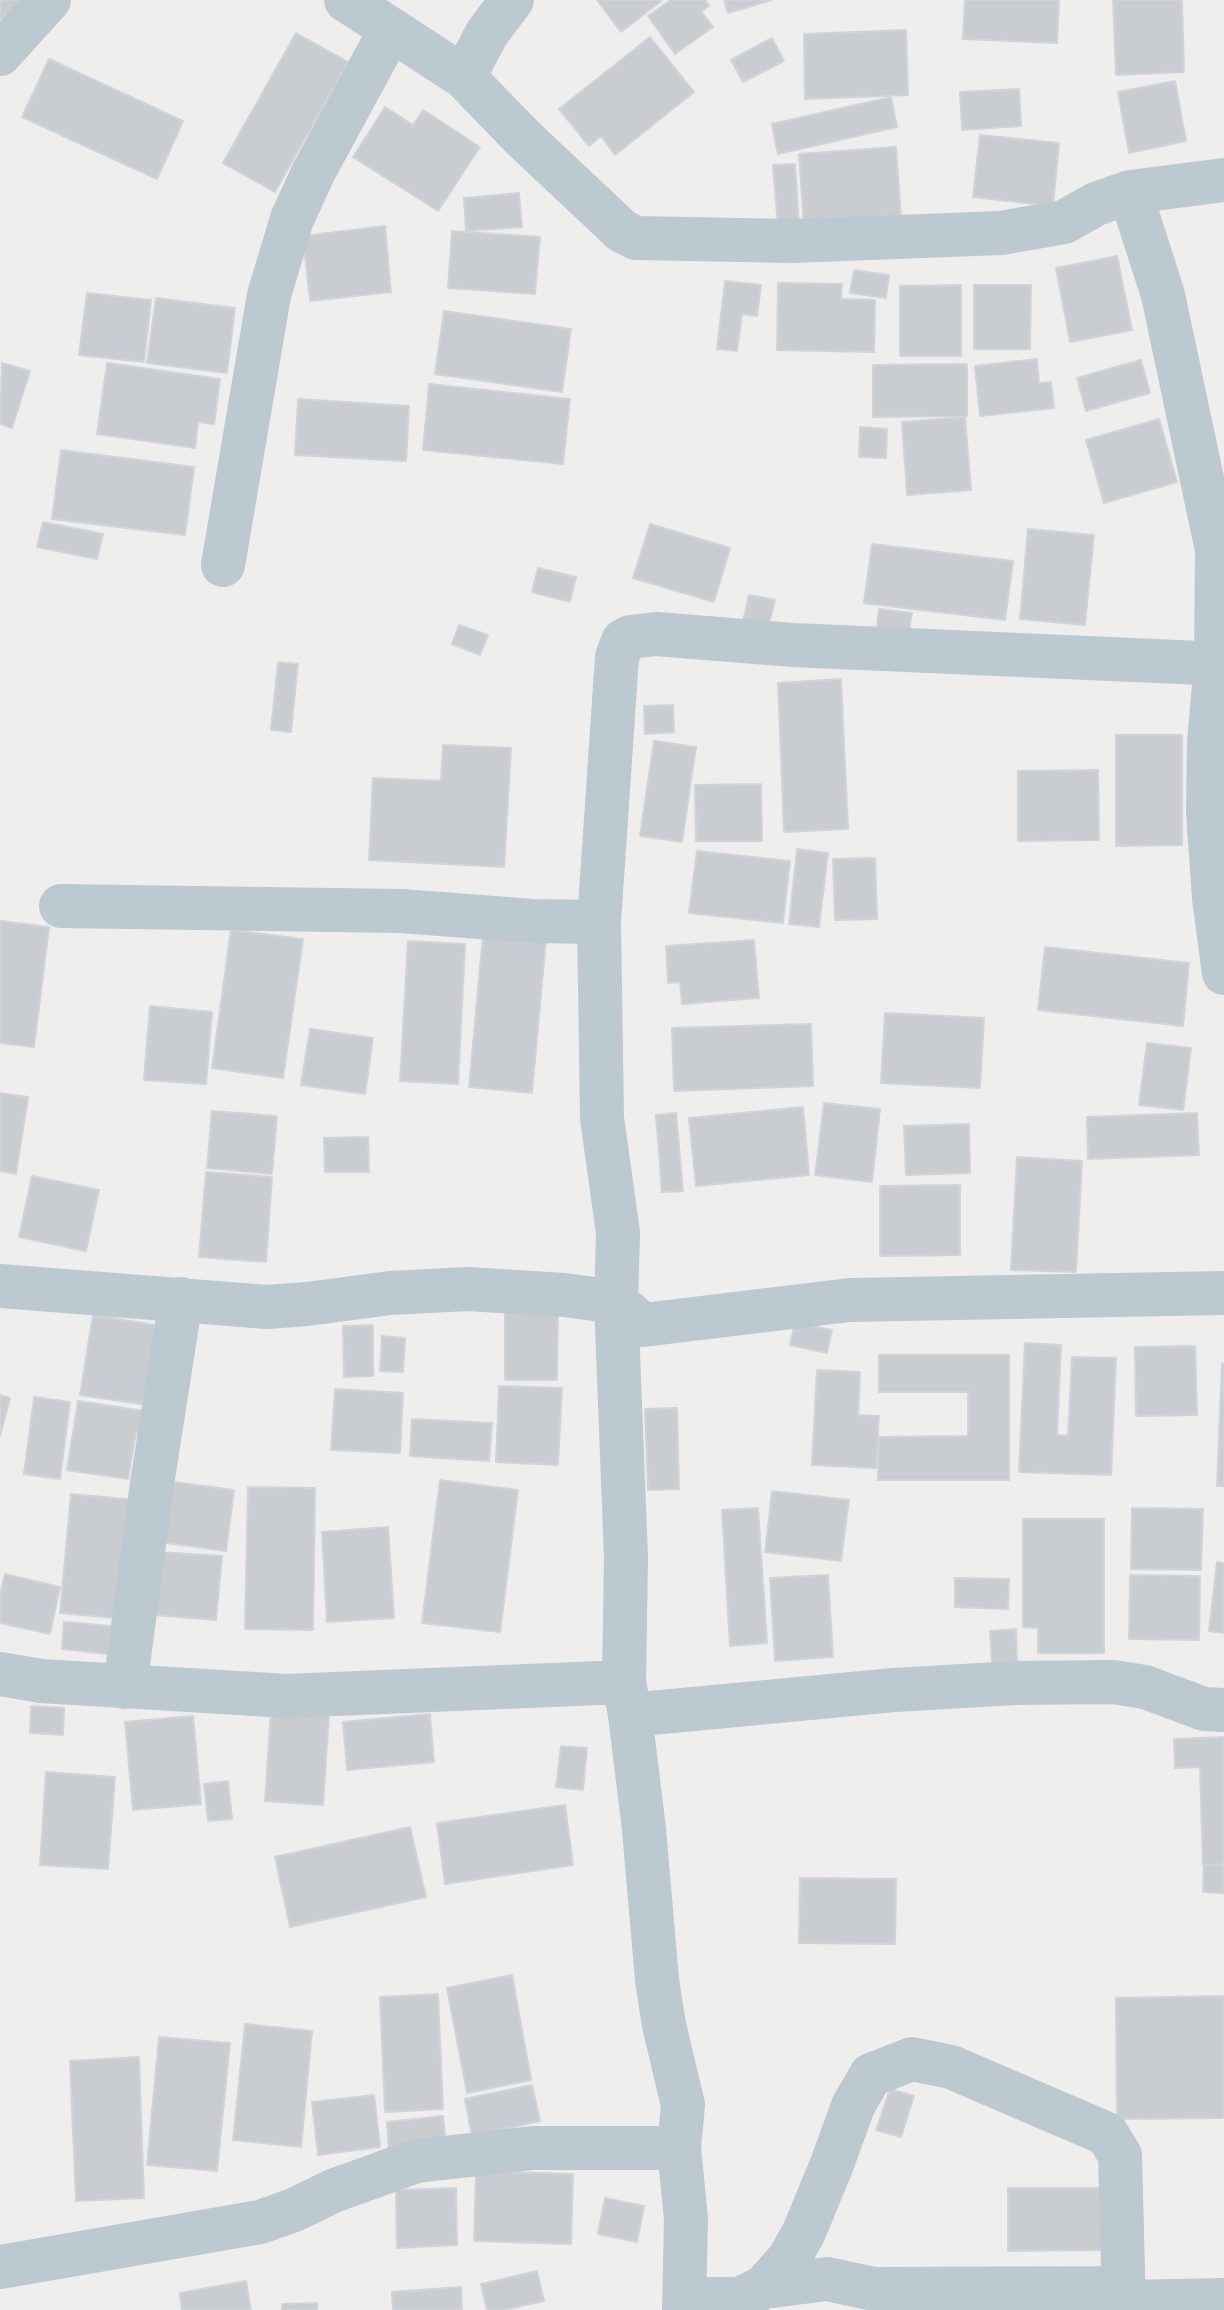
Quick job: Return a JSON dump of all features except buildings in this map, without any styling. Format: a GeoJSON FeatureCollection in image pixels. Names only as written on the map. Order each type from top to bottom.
{"type":"FeatureCollection","features":[{"type":"Feature","properties":{"kind":"street"},"geometry":{"type":"LineString","coordinates":[[0,54],[49,0]]}},
{"type":"Feature","properties":{"kind":"street"},"geometry":{"type":"LineString","coordinates":[[346,0],[464,77],[610,220],[636,238],[792,241],[1001,233],[1064,222],[1096,204],[1130,192],[1224,180]]}},
{"type":"Feature","properties":{"kind":"street"},"geometry":{"type":"LineString","coordinates":[[464,77],[487,33],[512,0]]}},
{"type":"Feature","properties":{"kind":"street"},"geometry":{"type":"LineString","coordinates":[[223,565],[269,295],[292,219],[313,173],[390,31]]}},
{"type":"Feature","properties":{"kind":"street"},"geometry":{"type":"LineString","coordinates":[[1130,192],[1163,295],[1217,550],[1220,663],[1209,742],[1208,812],[1214,898],[1224,973]]}},
{"type":"Feature","properties":{"kind":"street"},"geometry":{"type":"LineString","coordinates":[[1220,663],[793,645],[656,634],[630,637],[623,641],[617,657],[599,922],[602,1118],[618,1233],[616,1302],[626,1557],[627,1699],[644,1829],[657,1980],[683,2105],[679,2148],[686,2219],[685,2305],[740,2299],[764,2287],[827,2279],[874,2289],[1123,2300],[1224,2300]]}},
{"type":"Feature","properties":{"kind":"street"},"geometry":{"type":"LineString","coordinates":[[61,906],[401,911],[533,921],[599,922]]}},
{"type":"Feature","properties":{"kind":"street"},"geometry":{"type":"LineString","coordinates":[[0,1286],[267,1307],[390,1293],[468,1289],[616,1302],[643,1325],[850,1300],[1224,1293]]}},
{"type":"Feature","properties":{"kind":"street"},"geometry":{"type":"LineString","coordinates":[[125,1687],[181,1299]]}},
{"type":"Feature","properties":{"kind":"street"},"geometry":{"type":"LineString","coordinates":[[0,1674],[41,1681],[287,1696],[627,1699],[1015,1683],[1113,1682],[1145,1687],[1204,1709],[1224,1710]]}},
{"type":"Feature","properties":{"kind":"street"},"geometry":{"type":"LineString","coordinates":[[764,2287],[789,2259],[804,2232],[853,2106],[871,2075],[912,2059],[951,2067],[1107,2134],[1120,2155],[1123,2300]]}},
{"type":"Feature","properties":{"kind":"street"},"geometry":{"type":"LineString","coordinates":[[0,2267],[260,2222],[416,2161],[533,2148],[679,2148]]}}]}
